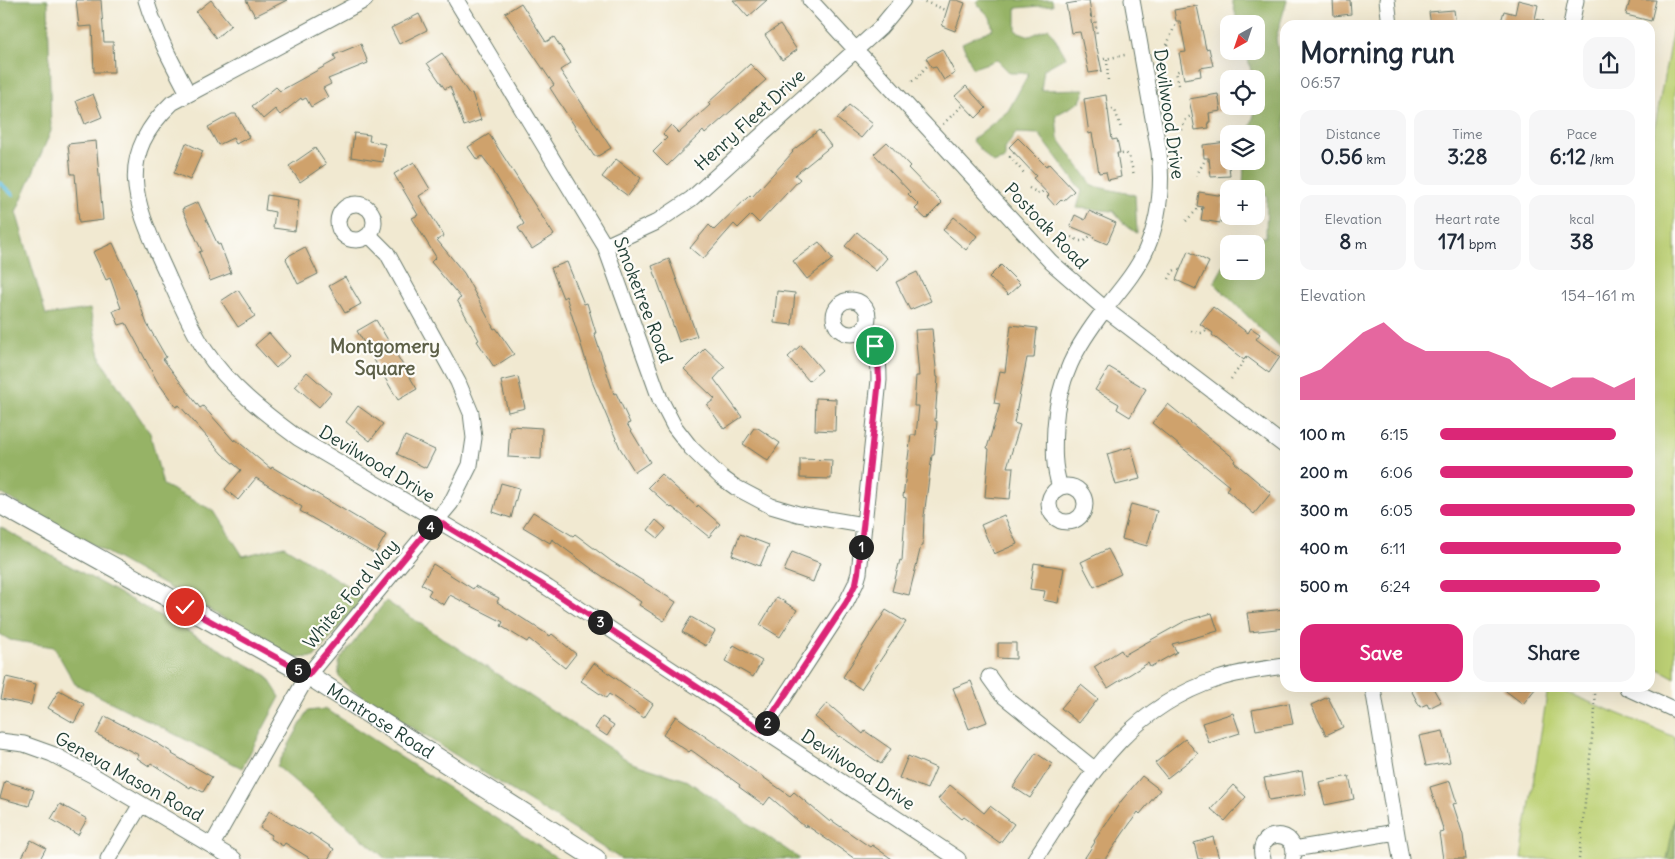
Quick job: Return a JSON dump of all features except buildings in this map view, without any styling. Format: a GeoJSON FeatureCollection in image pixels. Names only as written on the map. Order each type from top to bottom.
{"type":"FeatureCollection","features":[{"type":"Feature","properties":{"kind":"main road","name":"Montrose Road"},"geometry":{"type":"LineString","coordinates":[[0,504],[308,675],[596,859]]}},
{"type":"Feature","properties":{"kind":"street"},"geometry":{"type":"LineString","coordinates":[[146,0],[167,54],[188,93]]}},
{"type":"Feature","properties":{"kind":"street","name":"Devilwood Drive"},"geometry":{"type":"LineString","coordinates":[[365,0],[172,103],[149,129],[140,146],[136,160],[136,192],[145,225],[195,333],[206,352],[246,397],[298,438],[548,588],[958,859]]}},
{"type":"Feature","properties":{"kind":"street","name":"Smoketree Road"},"geometry":{"type":"LineString","coordinates":[[456,0],[605,246],[660,399],[674,426],[691,448],[721,477],[735,487],[771,506],[798,514],[863,525]]}},
{"type":"Feature","properties":{"kind":"street","name":"Postoak Road"},"geometry":{"type":"LineString","coordinates":[[810,0],[1051,262],[1105,308],[1280,442]]}},
{"type":"Feature","properties":{"kind":"street","name":"Henry Fleet Drive"},"geometry":{"type":"LineString","coordinates":[[605,246],[655,223],[691,198],[887,20],[903,0]]}},
{"type":"Feature","properties":{"kind":"street","name":"Devilwood Drive"},"geometry":{"type":"LineString","coordinates":[[1060,487],[1055,473],[1053,458],[1059,391],[1080,343],[1138,264],[1146,249],[1158,216],[1162,177],[1159,152],[1132,0]]}},
{"type":"Feature","properties":{"kind":"street"},"geometry":{"type":"LineString","coordinates":[[1387,0],[1389,20]]}},
{"type":"Feature","properties":{"kind":"street"},"geometry":{"type":"LineString","coordinates":[[1572,20],[1576,0]]}},
{"type":"Feature","properties":{"kind":"street","name":"Whites Ford Way"},"geometry":{"type":"LineString","coordinates":[[212,845],[308,675],[451,503],[470,465],[474,438],[471,413],[458,382],[386,253],[369,235]]}},
{"type":"Feature","properties":{"kind":"street"},"geometry":{"type":"LineString","coordinates":[[762,730],[840,613],[852,593],[858,573],[879,380],[875,346],[870,336],[864,330]]}},
{"type":"Feature","properties":{"kind":"street"},"geometry":{"type":"LineString","coordinates":[[1035,859],[1094,769],[1139,721],[1190,690],[1218,679],[1248,671],[1280,667]]}},
{"type":"Feature","properties":{"kind":"street"},"geometry":{"type":"LineString","coordinates":[[989,677],[1002,695],[1094,769]]}},
{"type":"Feature","properties":{"kind":"street"},"geometry":{"type":"LineString","coordinates":[[1374,692],[1401,859]]}},
{"type":"Feature","properties":{"kind":"street"},"geometry":{"type":"LineString","coordinates":[[1636,692],[1675,710]]}},
{"type":"Feature","properties":{"kind":"street","name":"Geneva Mason Road"},"geometry":{"type":"LineString","coordinates":[[0,741],[24,744],[46,751],[234,859]]}},
{"type":"Feature","properties":{"kind":"street"},"geometry":{"type":"LineString","coordinates":[[108,859],[141,804]]}},
{"type":"Feature","properties":{"kind":"street"},"geometry":{"type":"LineString","coordinates":[[1263,859],[1261,848],[1272,836],[1284,836],[1289,839],[1293,854],[1396,832]]}},
{"type":"Feature","properties":{"kind":"path"},"geometry":{"type":"LineString","coordinates":[[920,0],[946,10]]}},
{"type":"Feature","properties":{"kind":"path"},"geometry":{"type":"LineString","coordinates":[[1090,16],[1095,18],[1097,35]]}},
{"type":"Feature","properties":{"kind":"path"},"geometry":{"type":"LineString","coordinates":[[1167,45],[1175,25],[1180,23]]}},
{"type":"Feature","properties":{"kind":"path"},"geometry":{"type":"LineString","coordinates":[[1099,60],[1125,55]]}},
{"type":"Feature","properties":{"kind":"path"},"geometry":{"type":"LineString","coordinates":[[1107,59],[1108,82]]}},
{"type":"Feature","properties":{"kind":"path"},"geometry":{"type":"LineString","coordinates":[[912,81],[918,79],[930,64]]}},
{"type":"Feature","properties":{"kind":"path"},"geometry":{"type":"LineString","coordinates":[[1178,85],[1176,72],[1182,68]]}},
{"type":"Feature","properties":{"kind":"path"},"geometry":{"type":"LineString","coordinates":[[933,133],[963,105]]}},
{"type":"Feature","properties":{"kind":"path"},"geometry":{"type":"LineString","coordinates":[[1107,110],[1114,110],[1120,128]]}},
{"type":"Feature","properties":{"kind":"path"},"geometry":{"type":"LineString","coordinates":[[1182,130],[1187,118],[1192,116]]}},
{"type":"Feature","properties":{"kind":"path"},"geometry":{"type":"LineString","coordinates":[[1014,153],[1010,157],[1024,173]]}},
{"type":"Feature","properties":{"kind":"path"},"geometry":{"type":"LineString","coordinates":[[1117,155],[1126,153],[1129,156],[1134,175]]}},
{"type":"Feature","properties":{"kind":"path"},"geometry":{"type":"LineString","coordinates":[[1196,176],[1204,162],[1209,160]]}},
{"type":"Feature","properties":{"kind":"path"},"geometry":{"type":"LineString","coordinates":[[1029,188],[1040,194],[1044,190]]}},
{"type":"Feature","properties":{"kind":"path"},"geometry":{"type":"LineString","coordinates":[[1186,221],[1198,209],[1202,209]]}},
{"type":"Feature","properties":{"kind":"path"},"geometry":{"type":"LineString","coordinates":[[1071,237],[1079,241],[1085,241],[1091,235]]}},
{"type":"Feature","properties":{"kind":"path"},"geometry":{"type":"LineString","coordinates":[[1169,279],[1174,272],[1181,270]]}},
{"type":"Feature","properties":{"kind":"path"},"geometry":{"type":"LineString","coordinates":[[1191,330],[1198,334],[1203,333],[1207,329]]}},
{"type":"Feature","properties":{"kind":"path"},"geometry":{"type":"LineString","coordinates":[[1231,379],[1247,357]]}},
{"type":"Feature","properties":{"kind":"path"},"geometry":{"type":"LineString","coordinates":[[1579,859],[1595,710],[1594,692]]}},
{"type":"Feature","properties":{"kind":"green space"},"geometry":{"type":"Polygon","coordinates":[[[0,0],[48,0],[51,131],[16,212],[46,315],[90,309],[101,361],[150,433],[163,485],[214,511],[243,556],[284,546],[365,597],[314,657],[295,658],[0,493],[0,0]]]}},
{"type":"Feature","properties":{"kind":"green space"},"geometry":{"type":"Polygon","coordinates":[[[978,0],[1052,0],[1053,5],[1016,8],[1016,31],[1030,36],[1049,28],[1066,57],[1044,69],[1041,90],[1085,89],[1080,102],[1056,115],[1058,138],[1093,186],[1135,195],[1137,233],[1125,225],[1113,211],[1077,208],[1082,191],[1039,134],[1016,133],[1005,149],[1005,159],[993,163],[972,140],[1008,111],[1029,73],[1010,73],[997,60],[973,68],[962,43],[993,29],[990,17],[976,3],[978,0]]]}},
{"type":"Feature","properties":{"kind":"green space"},"geometry":{"type":"Polygon","coordinates":[[[1232,0],[1287,0],[1276,38],[1280,67],[1280,348],[1214,283],[1220,272],[1220,280],[1265,280],[1267,196],[1265,195],[1265,180],[1243,180],[1244,170],[1265,170],[1265,125],[1251,125],[1254,115],[1265,115],[1265,70],[1251,70],[1248,60],[1265,60],[1265,15],[1236,15],[1232,0]]]}},
{"type":"Feature","properties":{"kind":"green space"},"geometry":{"type":"Polygon","coordinates":[[[1675,17],[1675,678],[1655,667],[1655,126],[1675,17]]]}},
{"type":"Feature","properties":{"kind":"green space"},"geometry":{"type":"Polygon","coordinates":[[[0,527],[266,675],[280,697],[242,768],[75,684],[54,647],[10,640],[0,634],[0,527]]]}},
{"type":"Feature","properties":{"kind":"green space"},"geometry":{"type":"Polygon","coordinates":[[[386,601],[632,763],[688,781],[800,859],[621,859],[352,690],[339,677],[339,661],[386,601]]]}},
{"type":"Feature","properties":{"kind":"green space"},"geometry":{"type":"Polygon","coordinates":[[[1547,692],[1565,692],[1675,737],[1675,859],[1521,859],[1547,692]]]}},
{"type":"Feature","properties":{"kind":"green space"},"geometry":{"type":"Polygon","coordinates":[[[326,709],[559,859],[386,859],[277,766],[308,711],[326,709]]]}},
{"type":"Feature","properties":{"kind":"green space"},"geometry":{"type":"Polygon","coordinates":[[[1675,817],[1675,859],[1667,859],[1675,817]]]}},
{"type":"Feature","properties":{"kind":"waterway"},"geometry":{"type":"LineString","coordinates":[[0,183],[13,195]]}},
{"type":"Feature","properties":{"kind":"district","name":"Montgomery Square"},"geometry":{"type":"Point","coordinates":[385,357]}},
{"type":"Feature","properties":{"kind":"route"},"geometry":{"type":"LineString","coordinates":[[185,607],[308,675],[436,520],[548,588],[762,730],[840,613],[856,583],[879,380],[875,346]]}}]}
